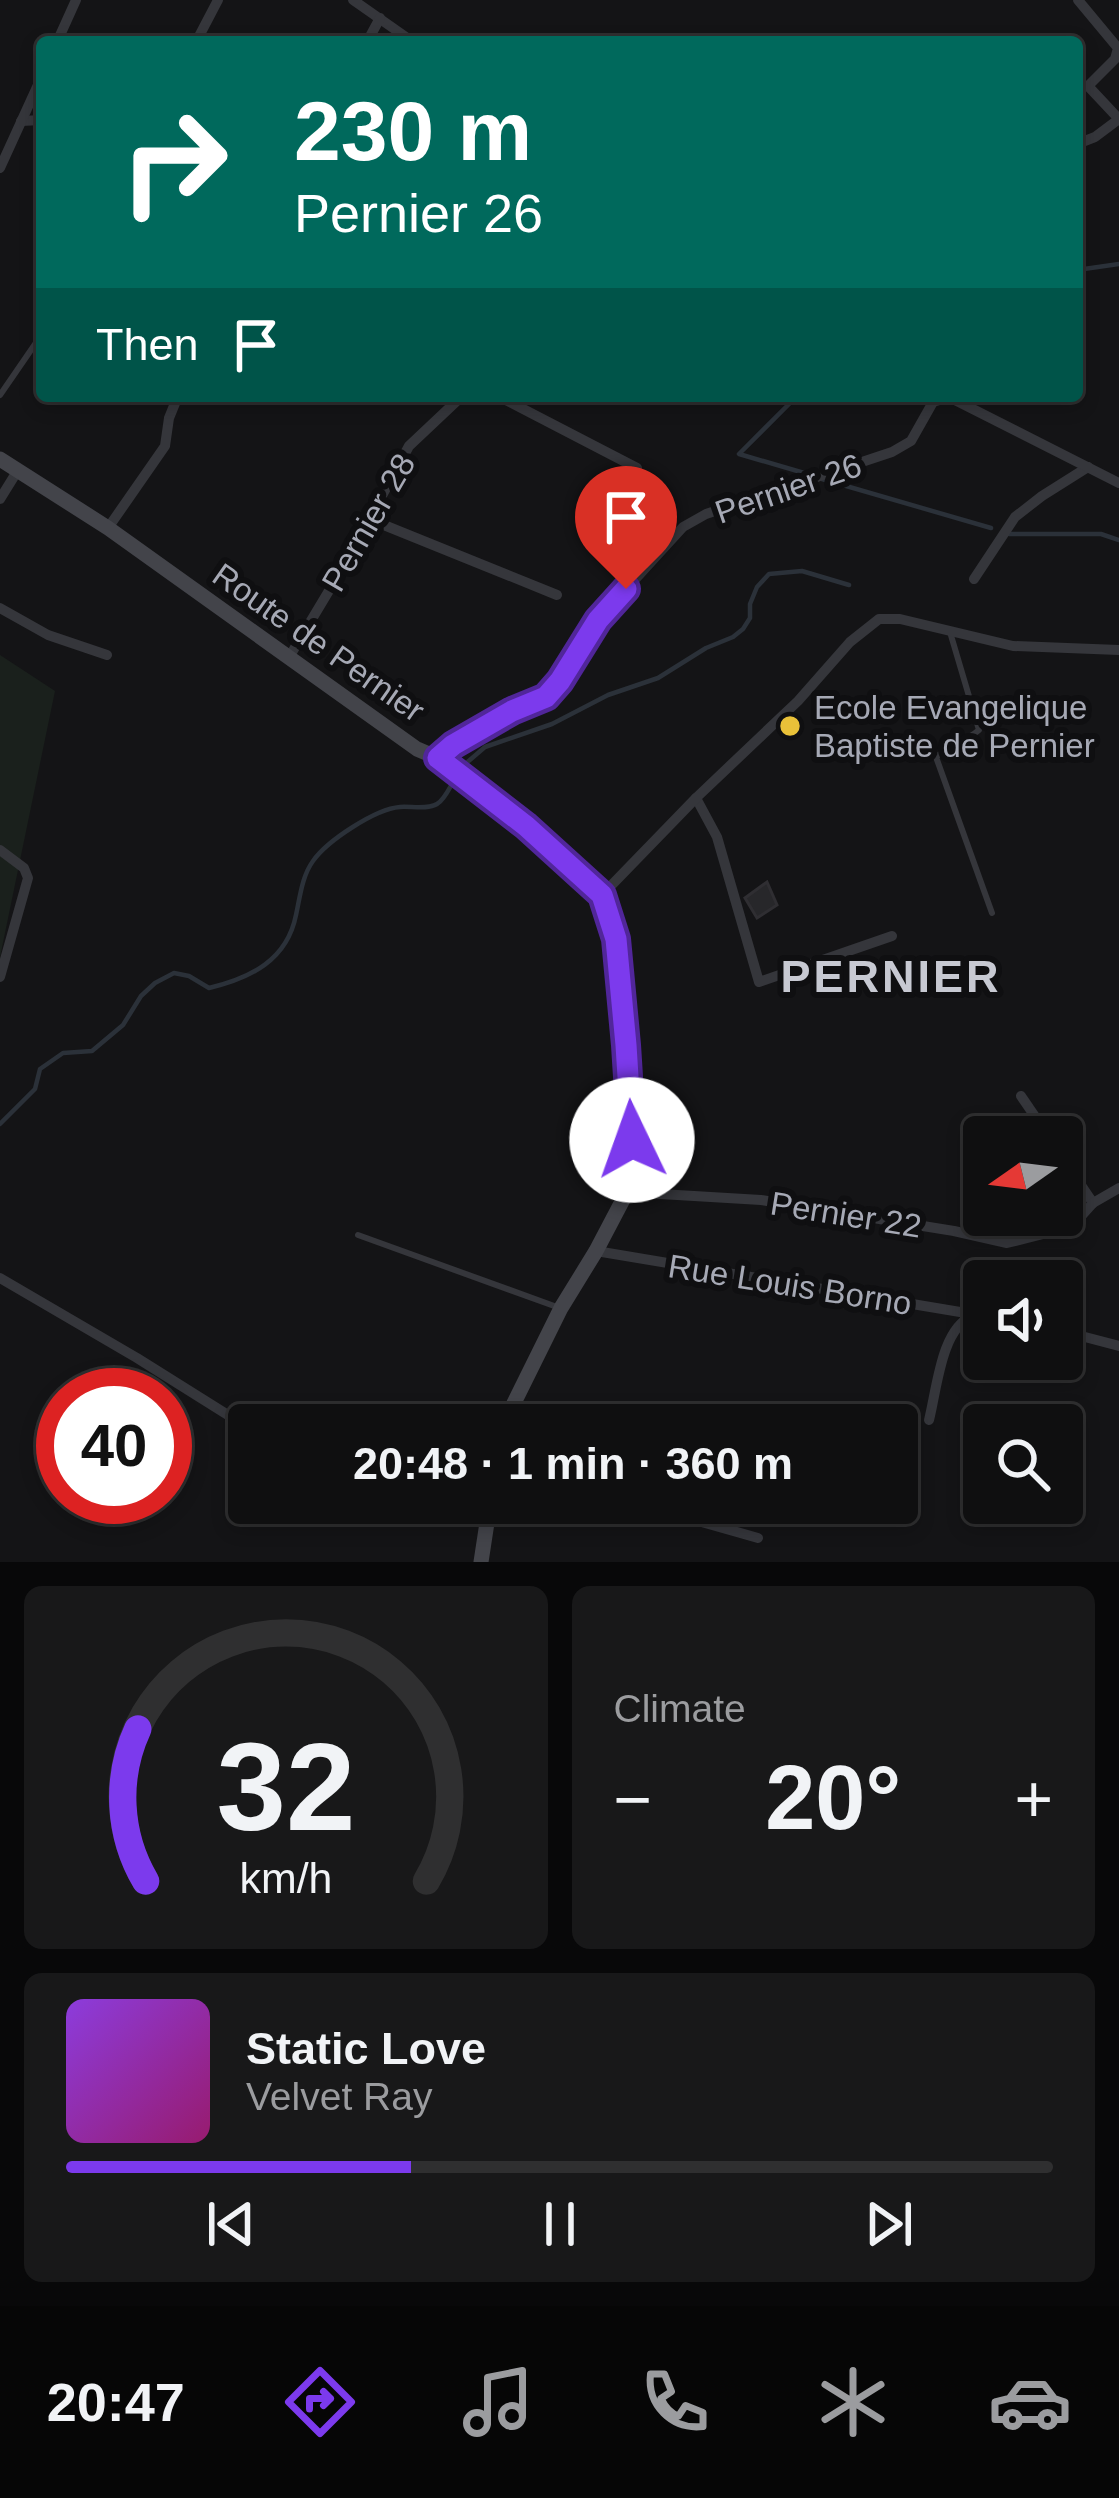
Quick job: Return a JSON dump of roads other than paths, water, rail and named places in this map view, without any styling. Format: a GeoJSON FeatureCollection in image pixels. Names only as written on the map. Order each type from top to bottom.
{"type":"FeatureCollection","features":[{"type":"Feature","properties":{"kind":"street"},"geometry":{"type":"LineString","coordinates":[[60,36],[76,0]]}},
{"type":"Feature","properties":{"kind":"street"},"geometry":{"type":"LineString","coordinates":[[199,36],[218,0]]}},
{"type":"Feature","properties":{"kind":"street"},"geometry":{"type":"LineString","coordinates":[[353,0],[405,36]]}},
{"type":"Feature","properties":{"kind":"street"},"geometry":{"type":"LineString","coordinates":[[1078,0],[1118,48],[1115,58],[1088,86],[1119,119],[1083,142]]}},
{"type":"Feature","properties":{"kind":"street"},"geometry":{"type":"LineString","coordinates":[[370,36],[380,18]]}},
{"type":"Feature","properties":{"kind":"street"},"geometry":{"type":"LineString","coordinates":[[0,168],[36,89]]}},
{"type":"Feature","properties":{"kind":"street"},"geometry":{"type":"LineString","coordinates":[[21,121],[36,120]]}},
{"type":"Feature","properties":{"kind":"street"},"geometry":{"type":"LineString","coordinates":[[108,528],[165,446],[176,402]]}},
{"type":"Feature","properties":{"kind":"street","name":"Pernier 28"},"geometry":{"type":"LineString","coordinates":[[288,659],[409,446],[456,402]]}},
{"type":"Feature","properties":{"kind":"street"},"geometry":{"type":"LineString","coordinates":[[510,402],[637,468]]}},
{"type":"Feature","properties":{"kind":"street","name":"Pernier 26"},"geometry":{"type":"LineString","coordinates":[[438,758],[512,711],[546,697],[598,620],[683,527],[706,514],[892,452],[910,440],[933,402]]}},
{"type":"Feature","properties":{"kind":"street","name":"Pernier 26"},"geometry":{"type":"LineString","coordinates":[[959,402],[1119,483]]}},
{"type":"Feature","properties":{"kind":"street","name":"Route de Pernier"},"geometry":{"type":"LineString","coordinates":[[0,459],[108,528],[417,749],[438,758],[526,826],[602,895]]}},
{"type":"Feature","properties":{"kind":"street"},"geometry":{"type":"LineString","coordinates":[[974,579],[1008,524],[1088,467]]}},
{"type":"Feature","properties":{"kind":"street"},"geometry":{"type":"LineString","coordinates":[[0,500],[18,470]]}},
{"type":"Feature","properties":{"kind":"street"},"geometry":{"type":"LineString","coordinates":[[370,519],[556,595]]}},
{"type":"Feature","properties":{"kind":"street"},"geometry":{"type":"LineString","coordinates":[[0,608],[48,635],[107,655]]}},
{"type":"Feature","properties":{"kind":"street"},"geometry":{"type":"LineString","coordinates":[[514,1402],[560,1308],[627,1192],[633,1166],[616,939],[602,895],[798,701],[850,642],[879,619],[900,619],[1013,646],[1119,650]]}},
{"type":"Feature","properties":{"kind":"street"},"geometry":{"type":"LineString","coordinates":[[696,798],[717,837],[759,982],[892,936]]}},
{"type":"Feature","properties":{"kind":"street"},"geometry":{"type":"LineString","coordinates":[[0,850],[24,868],[28,878],[0,977]]}},
{"type":"Feature","properties":{"kind":"street"},"geometry":{"type":"LineString","coordinates":[[1021,1096],[1035,1116]]}},
{"type":"Feature","properties":{"kind":"street"},"geometry":{"type":"LineString","coordinates":[[1083,1188],[1093,1203]]}},
{"type":"Feature","properties":{"kind":"street","name":"Pernier 22"},"geometry":{"type":"LineString","coordinates":[[627,1192],[761,1200],[1006,1243],[1076,1222],[1093,1203],[1119,1188]]}},
{"type":"Feature","properties":{"kind":"street","name":"Rue Louis Borno"},"geometry":{"type":"LineString","coordinates":[[596,1251],[963,1312]]}},
{"type":"Feature","properties":{"kind":"street"},"geometry":{"type":"LineString","coordinates":[[0,1278],[228,1415]]}},
{"type":"Feature","properties":{"kind":"street"},"geometry":{"type":"LineString","coordinates":[[929,1420],[949,1339],[963,1321]]}},
{"type":"Feature","properties":{"kind":"street"},"geometry":{"type":"LineString","coordinates":[[1083,1336],[1119,1346]]}},
{"type":"Feature","properties":{"kind":"street"},"geometry":{"type":"LineString","coordinates":[[481,1562],[487,1524]]}},
{"type":"Feature","properties":{"kind":"street"},"geometry":{"type":"LineString","coordinates":[[709,1524],[758,1538]]}},
{"type":"Feature","properties":{"kind":"lane"},"geometry":{"type":"LineString","coordinates":[[0,394],[36,343]]}},
{"type":"Feature","properties":{"kind":"lane"},"geometry":{"type":"LineString","coordinates":[[950,632],[979,730],[936,757],[992,913]]}},
{"type":"Feature","properties":{"kind":"lane"},"geometry":{"type":"LineString","coordinates":[[358,1235],[560,1308]]}},
{"type":"Feature","properties":{"kind":"lane"},"geometry":{"type":"LineString","coordinates":[[514,1402],[520,1404]]}},
{"type":"Feature","properties":{"kind":"waterway"},"geometry":{"type":"LineString","coordinates":[[1083,269],[1119,264]]}},
{"type":"Feature","properties":{"kind":"waterway"},"geometry":{"type":"LineString","coordinates":[[791,402],[739,454],[811,475]]}},
{"type":"Feature","properties":{"kind":"waterway"},"geometry":{"type":"LineString","coordinates":[[822,479],[991,528]]}},
{"type":"Feature","properties":{"kind":"waterway"},"geometry":{"type":"LineString","coordinates":[[1009,534],[1101,534],[1119,540]]}},
{"type":"Feature","properties":{"kind":"waterway"},"geometry":{"type":"LineString","coordinates":[[464,765],[485,747],[658,678],[733,637],[750,618],[757,587],[769,574],[802,571],[849,585]]}},
{"type":"Feature","properties":{"kind":"waterway"},"geometry":{"type":"LineString","coordinates":[[0,1124],[35,1089],[40,1069],[63,1053],[92,1051],[123,1025],[155,983],[174,973],[209,988],[265,965],[285,944],[306,873],[329,844],[378,813],[437,804],[453,782]]}},
{"type":"Feature","properties":{"kind":"place","name":"Ecole Evangelique Baptiste de Pernier"},"geometry":{"type":"Point","coordinates":[790,726]}},
{"type":"Feature","properties":{"kind":"district","name":"PERNIER"},"geometry":{"type":"Point","coordinates":[891,976]}}]}
